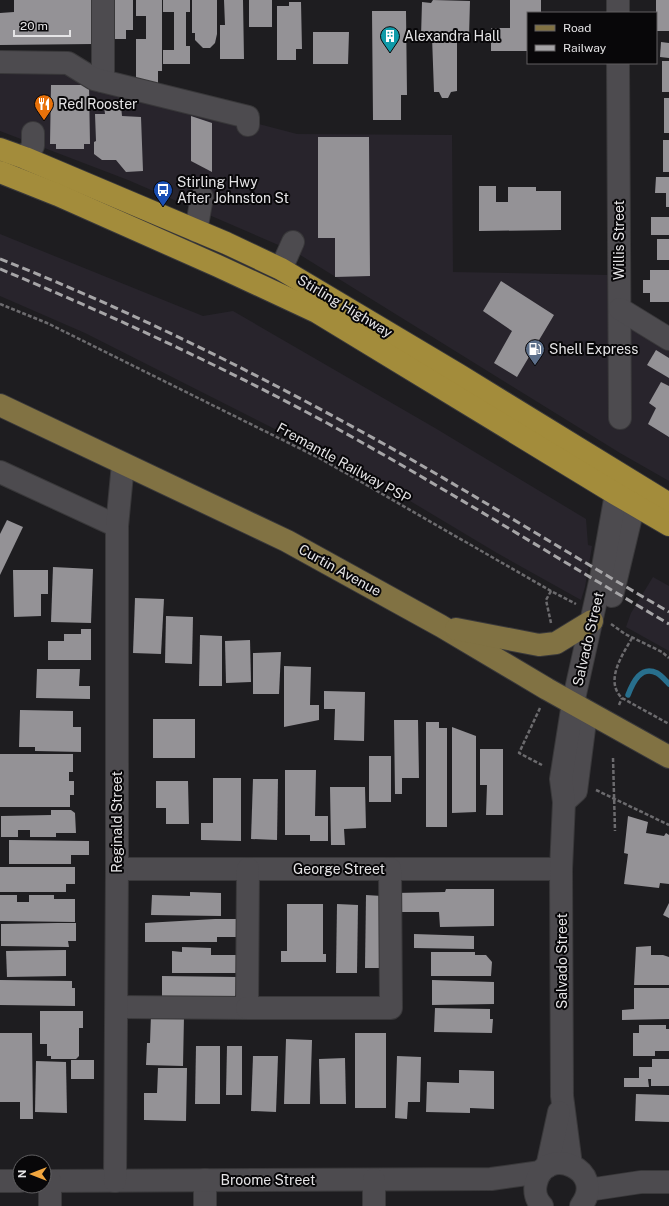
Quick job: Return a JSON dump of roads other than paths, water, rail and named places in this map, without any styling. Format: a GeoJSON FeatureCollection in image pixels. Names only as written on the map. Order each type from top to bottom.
{"type":"FeatureCollection","features":[{"type":"Feature","properties":{"kind":"highway","name":"Stirling Highway"},"geometry":{"type":"LineString","coordinates":[[0,149],[25,158],[196,231],[281,269],[459,375],[619,485]]}},
{"type":"Feature","properties":{"kind":"highway","name":"Stirling Highway"},"geometry":{"type":"LineString","coordinates":[[0,172],[36,185],[317,312],[638,496],[669,525]]}},
{"type":"Feature","properties":{"kind":"highway","name":"Stirling Highway"},"geometry":{"type":"LineString","coordinates":[[638,496],[669,504]]}},
{"type":"Feature","properties":{"kind":"main road","name":"Curtin Avenue"},"geometry":{"type":"LineString","coordinates":[[0,405],[287,541],[441,626],[579,707],[669,757]]}},
{"type":"Feature","properties":{"kind":"main road"},"geometry":{"type":"LineString","coordinates":[[441,626],[539,645],[556,643],[597,618]]}},
{"type":"Feature","properties":{"kind":"street"},"geometry":{"type":"LineString","coordinates":[[103,0],[103,81]]}},
{"type":"Feature","properties":{"kind":"street"},"geometry":{"type":"LineString","coordinates":[[618,0],[618,12]]}},
{"type":"Feature","properties":{"kind":"street"},"geometry":{"type":"LineString","coordinates":[[0,62],[68,63],[94,79],[248,118],[248,125]]}},
{"type":"Feature","properties":{"kind":"street","name":"Willis Street"},"geometry":{"type":"LineString","coordinates":[[618,64],[620,418]]}},
{"type":"Feature","properties":{"kind":"street"},"geometry":{"type":"LineString","coordinates":[[25,158],[33,146],[33,133]]}},
{"type":"Feature","properties":{"kind":"street"},"geometry":{"type":"LineString","coordinates":[[196,231],[202,197]]}},
{"type":"Feature","properties":{"kind":"street"},"geometry":{"type":"LineString","coordinates":[[281,269],[294,242]]}},
{"type":"Feature","properties":{"kind":"street"},"geometry":{"type":"LineString","coordinates":[[620,309],[669,339]]}},
{"type":"Feature","properties":{"kind":"street","name":"Reginald Street"},"geometry":{"type":"LineString","coordinates":[[115,1181],[118,869],[116,526],[123,464]]}},
{"type":"Feature","properties":{"kind":"street"},"geometry":{"type":"LineString","coordinates":[[0,472],[116,526]]}},
{"type":"Feature","properties":{"kind":"street","name":"Salvado Street"},"geometry":{"type":"LineString","coordinates":[[574,1166],[562,1096],[561,869],[564,802],[561,779],[579,707],[597,618],[602,573],[619,485]]}},
{"type":"Feature","properties":{"kind":"street","name":"Salvado Street"},"geometry":{"type":"LineString","coordinates":[[597,618],[638,496]]}},
{"type":"Feature","properties":{"kind":"street","name":"George Street"},"geometry":{"type":"LineString","coordinates":[[118,869],[561,869]]}},
{"type":"Feature","properties":{"kind":"street"},"geometry":{"type":"LineString","coordinates":[[247,1008],[248,869]]}},
{"type":"Feature","properties":{"kind":"street"},"geometry":{"type":"LineString","coordinates":[[116,1006],[391,1008],[390,869]]}},
{"type":"Feature","properties":{"kind":"street","name":"Salvado Street"},"geometry":{"type":"LineString","coordinates":[[541,1183],[562,1096]]}},
{"type":"Feature","properties":{"kind":"street"},"geometry":{"type":"LineString","coordinates":[[541,1183],[555,1163],[641,1182],[669,1182]]}},
{"type":"Feature","properties":{"kind":"street"},"geometry":{"type":"LineString","coordinates":[[574,1166],[583,1175],[587,1182],[585,1198],[641,1182]]}},
{"type":"Feature","properties":{"kind":"street","name":"Broome Street"},"geometry":{"type":"LineString","coordinates":[[52,1181],[491,1179],[541,1183]]}},
{"type":"Feature","properties":{"kind":"street"},"geometry":{"type":"LineString","coordinates":[[205,1180],[206,1206]]}},
{"type":"Feature","properties":{"kind":"street"},"geometry":{"type":"LineString","coordinates":[[374,1180],[374,1206]]}},
{"type":"Feature","properties":{"kind":"street"},"geometry":{"type":"LineString","coordinates":[[0,1181],[12,1181]]}},
{"type":"Feature","properties":{"kind":"street"},"geometry":{"type":"LineString","coordinates":[[49,1194],[50,1206]]}},
{"type":"Feature","properties":{"kind":"waterway"},"geometry":{"type":"LineString","coordinates":[[628,695],[635,680],[646,671],[657,673],[669,684]]}},
{"type":"Feature","properties":{"kind":"railway"},"geometry":{"type":"LineString","coordinates":[[0,259],[147,322],[290,393],[420,464],[669,612]]}},
{"type":"Feature","properties":{"kind":"railway"},"geometry":{"type":"LineString","coordinates":[[0,269],[83,304],[165,342],[247,381],[327,423],[456,497],[669,624]]}},
{"type":"Feature","properties":{"kind":"place","name":"Alexandra Hall"},"geometry":{"type":"Point","coordinates":[390,53]}},
{"type":"Feature","properties":{"kind":"place","name":"Red Rooster"},"geometry":{"type":"Point","coordinates":[44,121]}},
{"type":"Feature","properties":{"kind":"place","name":"Stirling Hwy After Johnston St"},"geometry":{"type":"Point","coordinates":[163,207]}},
{"type":"Feature","properties":{"kind":"place","name":"Shell Express"},"geometry":{"type":"Point","coordinates":[535,366]}}]}
